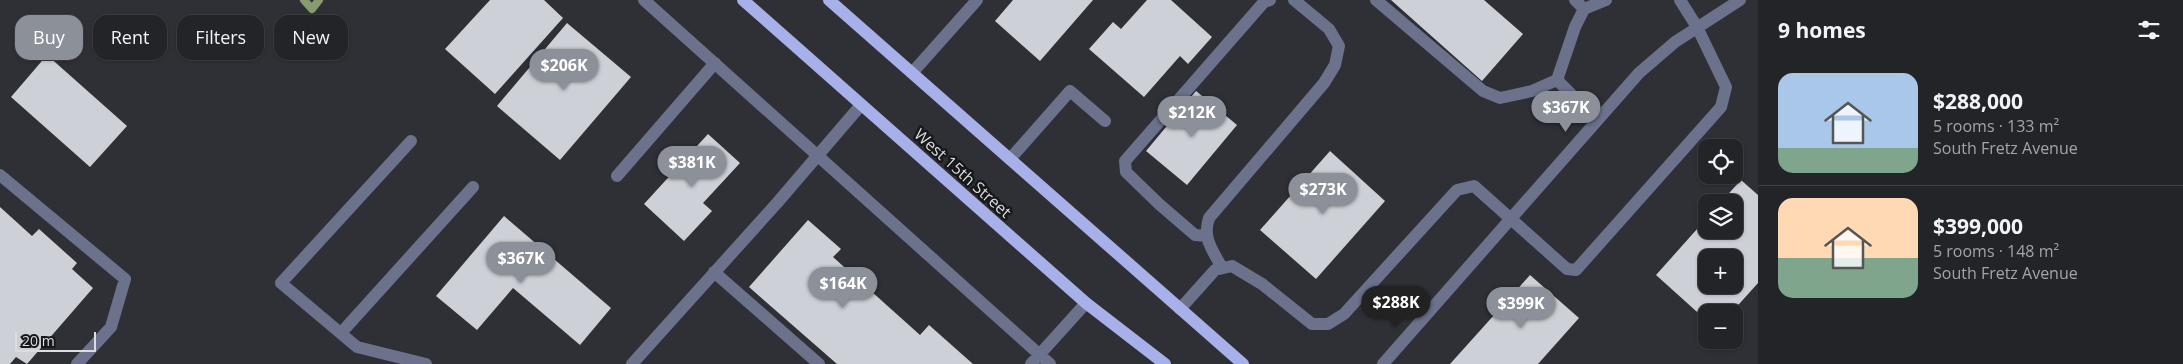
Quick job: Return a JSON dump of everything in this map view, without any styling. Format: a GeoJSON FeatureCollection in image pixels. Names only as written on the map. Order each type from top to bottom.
{"type":"FeatureCollection","features":[{"type":"Feature","properties":{"kind":"main road","name":"West 15th Street"},"geometry":{"type":"LineString","coordinates":[[743,0],[1086,303],[1165,364]]}},
{"type":"Feature","properties":{"kind":"main road"},"geometry":{"type":"LineString","coordinates":[[829,0],[1243,364]]}},
{"type":"Feature","properties":{"kind":"street"},"geometry":{"type":"LineString","coordinates":[[644,0],[818,155],[1036,359],[1050,364]]}},
{"type":"Feature","properties":{"kind":"street"},"geometry":{"type":"LineString","coordinates":[[912,73],[977,0]]}},
{"type":"Feature","properties":{"kind":"street"},"geometry":{"type":"LineString","coordinates":[[1222,268],[1207,236],[1206,229],[1210,218],[1324,83],[1334,64],[1338,46],[1329,29],[1294,0]]}},
{"type":"Feature","properties":{"kind":"street"},"geometry":{"type":"LineString","coordinates":[[1376,0],[1483,91],[1500,98],[1532,91],[1557,80],[1575,27],[1580,5],[1606,0]]}},
{"type":"Feature","properties":{"kind":"street"},"geometry":{"type":"LineString","coordinates":[[1180,309],[1215,270],[1232,266],[1262,284],[1312,324],[1328,324],[1344,314],[1458,190],[1474,186],[1566,269],[1576,270],[1721,107],[1726,87],[1697,27],[1680,0]]}},
{"type":"Feature","properties":{"kind":"street"},"geometry":{"type":"LineString","coordinates":[[1383,364],[1639,72],[1674,42],[1740,0]]}},
{"type":"Feature","properties":{"kind":"street"},"geometry":{"type":"LineString","coordinates":[[1207,236],[1195,235],[1159,204],[1126,172],[1125,161],[1267,1]]}},
{"type":"Feature","properties":{"kind":"street"},"geometry":{"type":"LineString","coordinates":[[617,176],[715,63]]}},
{"type":"Feature","properties":{"kind":"street"},"geometry":{"type":"LineString","coordinates":[[1557,80],[1597,120]]}},
{"type":"Feature","properties":{"kind":"street"},"geometry":{"type":"LineString","coordinates":[[1010,159],[1070,91],[1105,121]]}},
{"type":"Feature","properties":{"kind":"street"},"geometry":{"type":"LineString","coordinates":[[632,364],[861,105]]}},
{"type":"Feature","properties":{"kind":"street"},"geometry":{"type":"LineString","coordinates":[[411,141],[281,283],[358,347],[426,364]]}},
{"type":"Feature","properties":{"kind":"street"},"geometry":{"type":"LineString","coordinates":[[0,175],[125,279],[111,327],[77,364]]}},
{"type":"Feature","properties":{"kind":"street"},"geometry":{"type":"LineString","coordinates":[[341,333],[473,187]]}},
{"type":"Feature","properties":{"kind":"street"},"geometry":{"type":"LineString","coordinates":[[714,272],[819,364]]}},
{"type":"Feature","properties":{"kind":"street"},"geometry":{"type":"LineString","coordinates":[[1036,359],[1086,303]]}},
{"type":"Feature","properties":{"kind":"building"},"geometry":{"type":"Polygon","coordinates":[[[490,0],[544,0],[563,18],[495,94],[445,49],[490,0]]]}},
{"type":"Feature","properties":{"kind":"building"},"geometry":{"type":"Polygon","coordinates":[[[1013,0],[1093,0],[1040,61],[995,21],[1013,0]]]}},
{"type":"Feature","properties":{"kind":"building"},"geometry":{"type":"Polygon","coordinates":[[[1147,0],[1171,0],[1212,37],[1188,64],[1180,56],[1144,97],[1089,49],[1113,22],[1121,29],[1147,0]]]}},
{"type":"Feature","properties":{"kind":"building"},"geometry":{"type":"Polygon","coordinates":[[[1391,0],[1484,0],[1523,34],[1482,81],[1391,0]]]}},
{"type":"Feature","properties":{"kind":"building"},"geometry":{"type":"Polygon","coordinates":[[[567,23],[631,77],[560,160],[497,106],[567,23]]]}},
{"type":"Feature","properties":{"kind":"building"},"geometry":{"type":"Polygon","coordinates":[[[43,60],[53,60],[127,126],[90,167],[11,97],[43,60]]]}},
{"type":"Feature","properties":{"kind":"building"},"geometry":{"type":"Polygon","coordinates":[[[1196,91],[1237,125],[1187,185],[1146,151],[1196,91]]]}},
{"type":"Feature","properties":{"kind":"building"},"geometry":{"type":"Polygon","coordinates":[[[708,134],[740,163],[703,203],[712,211],[684,241],[644,204],[708,134]]]}},
{"type":"Feature","properties":{"kind":"building"},"geometry":{"type":"Polygon","coordinates":[[[1330,151],[1385,201],[1316,279],[1260,230],[1330,151]]]}},
{"type":"Feature","properties":{"kind":"building"},"geometry":{"type":"Polygon","coordinates":[[[1743,182],[1758,195],[1758,283],[1739,304],[1698,304],[1698,313],[1656,275],[1698,228],[1698,239],[1743,239],[1743,194],[1728,194],[1737,184],[1743,184],[1743,182]]]}},
{"type":"Feature","properties":{"kind":"building"},"geometry":{"type":"Polygon","coordinates":[[[0,207],[32,236],[39,229],[77,263],[72,269],[93,288],[27,364],[16,357],[10,364],[0,364],[0,207]]]}},
{"type":"Feature","properties":{"kind":"building"},"geometry":{"type":"Polygon","coordinates":[[[504,216],[611,308],[580,345],[513,288],[477,330],[436,296],[504,216]]]}},
{"type":"Feature","properties":{"kind":"building"},"geometry":{"type":"Polygon","coordinates":[[[808,220],[841,249],[833,257],[920,335],[929,325],[973,364],[837,364],[749,287],[808,220]]]}},
{"type":"Feature","properties":{"kind":"building"},"geometry":{"type":"Polygon","coordinates":[[[1530,275],[1579,318],[1538,364],[1450,364],[1530,275]]]}},
{"type":"Feature","properties":{"kind":"waterway"},"geometry":{"type":"LineString","coordinates":[[304,0],[312,9],[319,0]]}}]}
